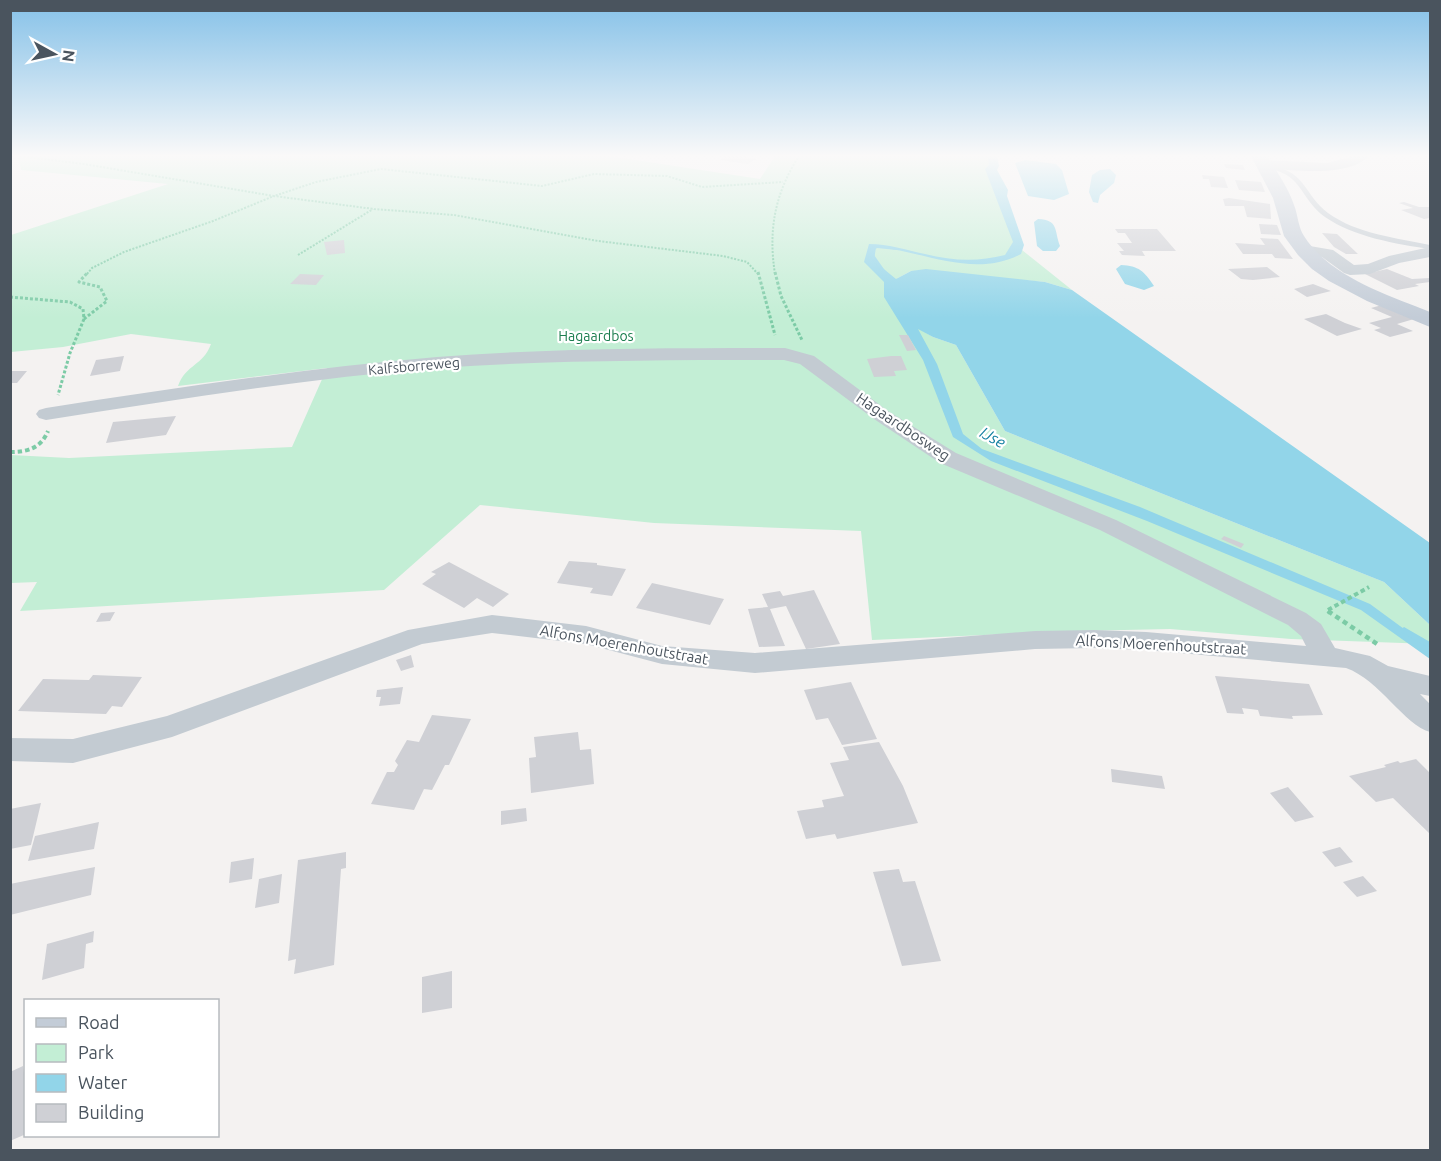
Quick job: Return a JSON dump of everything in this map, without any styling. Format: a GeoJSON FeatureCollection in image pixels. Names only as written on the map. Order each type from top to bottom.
{"type":"FeatureCollection","features":[{"type":"Feature","properties":{"kind":"main road"},"geometry":{"type":"LineString","coordinates":[[1287,210],[1293,233],[1304,250],[1322,266],[1361,289],[1431,320]]}},
{"type":"Feature","properties":{"kind":"street"},"geometry":{"type":"LineString","coordinates":[[1304,250],[1327,253],[1350,270],[1370,268],[1431,249]]}},
{"type":"Feature","properties":{"kind":"street","name":"Kalfsborreweg"},"geometry":{"type":"LineString","coordinates":[[50,413],[254,382],[492,359],[794,348]]}},
{"type":"Feature","properties":{"kind":"street","name":"Hagaardbosweg"},"geometry":{"type":"LineString","coordinates":[[794,348],[881,415],[948,458],[1108,525],[1297,619],[1311,630],[1326,657]]}},
{"type":"Feature","properties":{"kind":"street","name":"Alfons Moerenhoutstraat"},"geometry":{"type":"LineString","coordinates":[[10,749],[73,751],[172,726],[418,636],[492,624],[586,635],[662,655],[755,663],[1035,640],[1146,641],[1358,661],[1380,661],[1431,686]]}},
{"type":"Feature","properties":{"kind":"street"},"geometry":{"type":"LineString","coordinates":[[1380,661],[1431,721]]}},
{"type":"Feature","properties":{"kind":"lane"},"geometry":{"type":"LineString","coordinates":[[1322,210],[1348,226],[1367,233],[1431,249]]}},
{"type":"Feature","properties":{"kind":"path"},"geometry":{"type":"LineString","coordinates":[[10,452],[30,450],[40,445],[46,436],[50,413],[84,319],[107,300],[100,287],[80,282],[92,267],[124,252],[239,210]]}},
{"type":"Feature","properties":{"kind":"path"},"geometry":{"type":"LineString","coordinates":[[298,255],[372,210]]}},
{"type":"Feature","properties":{"kind":"path"},"geometry":{"type":"LineString","coordinates":[[390,210],[454,215],[598,241],[723,256],[747,262],[757,270],[777,342],[794,348],[791,324],[777,290],[771,221],[774,210]]}},
{"type":"Feature","properties":{"kind":"path"},"geometry":{"type":"LineString","coordinates":[[10,297],[70,302],[83,309],[84,319]]}},
{"type":"Feature","properties":{"kind":"path"},"geometry":{"type":"LineString","coordinates":[[1328,610],[1369,586]]}},
{"type":"Feature","properties":{"kind":"path"},"geometry":{"type":"LineString","coordinates":[[1318,606],[1366,634],[1380,661]]}},
{"type":"Feature","properties":{"kind":"green space","name":"Hagaardbos"},"geometry":{"type":"Polygon","coordinates":[[[87,210],[1007,210],[1017,246],[1072,290],[1045,282],[911,271],[898,278],[894,285],[913,312],[918,328],[933,337],[956,345],[1005,431],[1384,582],[1430,625],[1430,644],[1291,639],[1170,629],[872,640],[861,531],[654,523],[480,505],[384,590],[20,611],[37,582],[11,583],[11,455],[69,458],[292,447],[327,368],[178,386],[185,373],[204,357],[211,344],[131,334],[63,347],[11,352],[11,235],[87,210]]]}},
{"type":"Feature","properties":{"kind":"water"},"geometry":{"type":"Polygon","coordinates":[[[1001,210],[1012,210],[1024,245],[1021,254],[1003,261],[967,264],[876,247],[874,261],[896,279],[911,271],[926,269],[1045,282],[1072,290],[1430,543],[1430,625],[1384,582],[1005,431],[956,345],[918,329],[937,364],[963,434],[982,449],[1140,507],[1370,604],[1430,648],[1430,659],[1361,610],[1147,521],[991,461],[953,437],[923,360],[884,297],[884,282],[864,262],[869,244],[935,256],[975,260],[1005,255],[1013,242],[1001,210]]]}},
{"type":"Feature","properties":{"kind":"water"},"geometry":{"type":"Polygon","coordinates":[[[1038,219],[1049,221],[1055,227],[1060,246],[1056,251],[1043,251],[1037,246],[1034,222],[1038,219]]]}},
{"type":"Feature","properties":{"kind":"water"},"geometry":{"type":"Polygon","coordinates":[[[1121,265],[1140,270],[1154,286],[1144,290],[1125,284],[1116,269],[1121,265]]]}},
{"type":"Feature","properties":{"kind":"building"},"geometry":{"type":"Polygon","coordinates":[[[1245,210],[1270,210],[1271,219],[1247,217],[1245,210]]]}},
{"type":"Feature","properties":{"kind":"building"},"geometry":{"type":"Polygon","coordinates":[[[1401,210],[1430,210],[1430,218],[1424,219],[1401,210]]]}},
{"type":"Feature","properties":{"kind":"building"},"geometry":{"type":"Polygon","coordinates":[[[1259,224],[1277,225],[1281,235],[1261,234],[1259,224]]]}},
{"type":"Feature","properties":{"kind":"building"},"geometry":{"type":"Polygon","coordinates":[[[1115,229],[1157,229],[1176,251],[1142,251],[1145,256],[1122,255],[1119,251],[1124,251],[1117,243],[1132,243],[1125,233],[1118,233],[1115,229]]]}},
{"type":"Feature","properties":{"kind":"building"},"geometry":{"type":"Polygon","coordinates":[[[1322,233],[1337,234],[1358,254],[1346,254],[1334,247],[1322,233]]]}},
{"type":"Feature","properties":{"kind":"building"},"geometry":{"type":"Polygon","coordinates":[[[1260,238],[1278,239],[1293,259],[1275,258],[1272,254],[1243,254],[1235,243],[1265,245],[1260,238]]]}},
{"type":"Feature","properties":{"kind":"building"},"geometry":{"type":"Polygon","coordinates":[[[344,240],[345,253],[327,255],[324,242],[344,240]]]}},
{"type":"Feature","properties":{"kind":"building"},"geometry":{"type":"Polygon","coordinates":[[[1267,267],[1280,277],[1241,279],[1228,269],[1267,267]]]}},
{"type":"Feature","properties":{"kind":"building"},"geometry":{"type":"Polygon","coordinates":[[[1387,269],[1412,279],[1430,278],[1430,282],[1397,290],[1365,274],[1387,269]]]}},
{"type":"Feature","properties":{"kind":"building"},"geometry":{"type":"Polygon","coordinates":[[[300,274],[324,275],[316,285],[290,284],[300,274]]]}},
{"type":"Feature","properties":{"kind":"building"},"geometry":{"type":"Polygon","coordinates":[[[1313,284],[1331,291],[1307,297],[1294,289],[1313,284]]]}},
{"type":"Feature","properties":{"kind":"building"},"geometry":{"type":"Polygon","coordinates":[[[1382,305],[1414,319],[1397,324],[1413,331],[1390,337],[1374,330],[1381,328],[1369,323],[1392,317],[1371,308],[1382,305]]]}},
{"type":"Feature","properties":{"kind":"building"},"geometry":{"type":"Polygon","coordinates":[[[1326,314],[1362,329],[1337,336],[1304,319],[1326,314]]]}},
{"type":"Feature","properties":{"kind":"building"},"geometry":{"type":"Polygon","coordinates":[[[899,335],[908,335],[916,350],[907,351],[899,335]]]}},
{"type":"Feature","properties":{"kind":"building"},"geometry":{"type":"Polygon","coordinates":[[[124,356],[120,371],[90,376],[96,360],[124,356]]]}},
{"type":"Feature","properties":{"kind":"building"},"geometry":{"type":"Polygon","coordinates":[[[901,356],[907,370],[894,371],[896,376],[874,377],[867,359],[901,356]]]}},
{"type":"Feature","properties":{"kind":"building"},"geometry":{"type":"Polygon","coordinates":[[[10,371],[27,371],[17,383],[10,383],[10,371]]]}},
{"type":"Feature","properties":{"kind":"building"},"geometry":{"type":"Polygon","coordinates":[[[176,416],[166,435],[106,443],[113,422],[176,416]]]}},
{"type":"Feature","properties":{"kind":"building"},"geometry":{"type":"Polygon","coordinates":[[[1224,536],[1244,544],[1241,548],[1221,539],[1224,536]]]}},
{"type":"Feature","properties":{"kind":"building"},"geometry":{"type":"Polygon","coordinates":[[[569,561],[597,563],[597,565],[626,569],[612,596],[590,593],[593,588],[557,583],[569,561]]]}},
{"type":"Feature","properties":{"kind":"building"},"geometry":{"type":"Polygon","coordinates":[[[449,562],[509,594],[493,607],[477,598],[464,608],[422,584],[436,574],[431,572],[449,562]]]}},
{"type":"Feature","properties":{"kind":"building"},"geometry":{"type":"Polygon","coordinates":[[[652,583],[724,599],[710,625],[636,608],[652,583]]]}},
{"type":"Feature","properties":{"kind":"building"},"geometry":{"type":"Polygon","coordinates":[[[814,590],[840,644],[806,649],[786,606],[770,609],[785,646],[759,647],[748,609],[768,607],[762,594],[780,591],[783,596],[814,590]]]}},
{"type":"Feature","properties":{"kind":"building"},"geometry":{"type":"Polygon","coordinates":[[[115,612],[110,621],[96,622],[101,613],[115,612]]]}},
{"type":"Feature","properties":{"kind":"building"},"geometry":{"type":"Polygon","coordinates":[[[411,655],[414,667],[401,671],[396,660],[411,655]]]}},
{"type":"Feature","properties":{"kind":"building"},"geometry":{"type":"Polygon","coordinates":[[[93,675],[142,677],[122,707],[112,706],[106,714],[18,711],[43,679],[89,680],[93,675]]]}},
{"type":"Feature","properties":{"kind":"building"},"geometry":{"type":"Polygon","coordinates":[[[1215,676],[1309,684],[1323,715],[1292,716],[1293,719],[1260,716],[1258,710],[1242,708],[1244,714],[1227,713],[1215,676]]]}},
{"type":"Feature","properties":{"kind":"building"},"geometry":{"type":"Polygon","coordinates":[[[851,682],[877,739],[842,745],[828,718],[816,720],[804,690],[851,682]]]}},
{"type":"Feature","properties":{"kind":"building"},"geometry":{"type":"Polygon","coordinates":[[[403,687],[400,704],[379,706],[381,697],[376,697],[377,690],[403,687]]]}},
{"type":"Feature","properties":{"kind":"building"},"geometry":{"type":"Polygon","coordinates":[[[432,715],[471,719],[449,765],[445,765],[432,790],[424,789],[414,810],[371,804],[387,772],[394,772],[398,765],[395,761],[407,740],[419,742],[432,715]]]}},
{"type":"Feature","properties":{"kind":"building"},"geometry":{"type":"Polygon","coordinates":[[[578,732],[580,750],[591,749],[594,784],[531,793],[529,758],[536,757],[534,737],[578,732]]]}},
{"type":"Feature","properties":{"kind":"building"},"geometry":{"type":"Polygon","coordinates":[[[879,742],[903,786],[918,823],[837,839],[835,834],[806,839],[797,811],[824,807],[822,800],[844,796],[830,763],[849,760],[843,747],[879,742]]]}},
{"type":"Feature","properties":{"kind":"building"},"geometry":{"type":"Polygon","coordinates":[[[1416,759],[1430,773],[1430,834],[1393,798],[1376,802],[1349,776],[1386,767],[1384,765],[1398,761],[1400,763],[1416,759]]]}},
{"type":"Feature","properties":{"kind":"building"},"geometry":{"type":"Polygon","coordinates":[[[1111,769],[1162,776],[1165,789],[1112,782],[1111,769]]]}},
{"type":"Feature","properties":{"kind":"building"},"geometry":{"type":"Polygon","coordinates":[[[1288,787],[1314,817],[1295,822],[1270,793],[1288,787]]]}},
{"type":"Feature","properties":{"kind":"building"},"geometry":{"type":"Polygon","coordinates":[[[41,803],[31,845],[10,849],[10,809],[41,803]]]}},
{"type":"Feature","properties":{"kind":"building"},"geometry":{"type":"Polygon","coordinates":[[[526,808],[527,821],[501,825],[501,811],[526,808]]]}},
{"type":"Feature","properties":{"kind":"building"},"geometry":{"type":"Polygon","coordinates":[[[99,822],[94,849],[28,861],[35,836],[99,822]]]}},
{"type":"Feature","properties":{"kind":"building"},"geometry":{"type":"Polygon","coordinates":[[[1340,847],[1353,862],[1335,867],[1322,852],[1340,847]]]}},
{"type":"Feature","properties":{"kind":"building"},"geometry":{"type":"Polygon","coordinates":[[[346,852],[346,868],[341,869],[334,965],[294,974],[296,959],[288,961],[298,860],[346,852]]]}},
{"type":"Feature","properties":{"kind":"building"},"geometry":{"type":"Polygon","coordinates":[[[254,858],[252,879],[229,883],[231,862],[254,858]]]}},
{"type":"Feature","properties":{"kind":"building"},"geometry":{"type":"Polygon","coordinates":[[[95,867],[91,895],[10,915],[10,884],[95,867]]]}},
{"type":"Feature","properties":{"kind":"building"},"geometry":{"type":"Polygon","coordinates":[[[899,869],[903,882],[915,881],[941,961],[902,966],[873,872],[899,869]]]}},
{"type":"Feature","properties":{"kind":"building"},"geometry":{"type":"Polygon","coordinates":[[[282,874],[279,903],[255,908],[259,879],[282,874]]]}},
{"type":"Feature","properties":{"kind":"building"},"geometry":{"type":"Polygon","coordinates":[[[1363,876],[1377,891],[1357,897],[1343,882],[1363,876]]]}},
{"type":"Feature","properties":{"kind":"building"},"geometry":{"type":"Polygon","coordinates":[[[94,931],[93,942],[86,944],[84,968],[42,980],[47,944],[94,931]]]}},
{"type":"Feature","properties":{"kind":"building"},"geometry":{"type":"Polygon","coordinates":[[[452,971],[452,1008],[422,1013],[422,977],[452,971]]]}},
{"type":"Feature","properties":{"kind":"building"},"geometry":{"type":"Polygon","coordinates":[[[23,1066],[24,1135],[10,1141],[10,1072],[23,1066]]]}},
{"type":"Feature","properties":{"kind":"waterway","name":"IJse"},"geometry":{"type":"LineString","coordinates":[[884,272],[869,252],[876,247],[897,249]]}},
{"type":"Feature","properties":{"kind":"waterway","name":"IJse"},"geometry":{"type":"LineString","coordinates":[[1404,630],[1430,645]]}}]}
